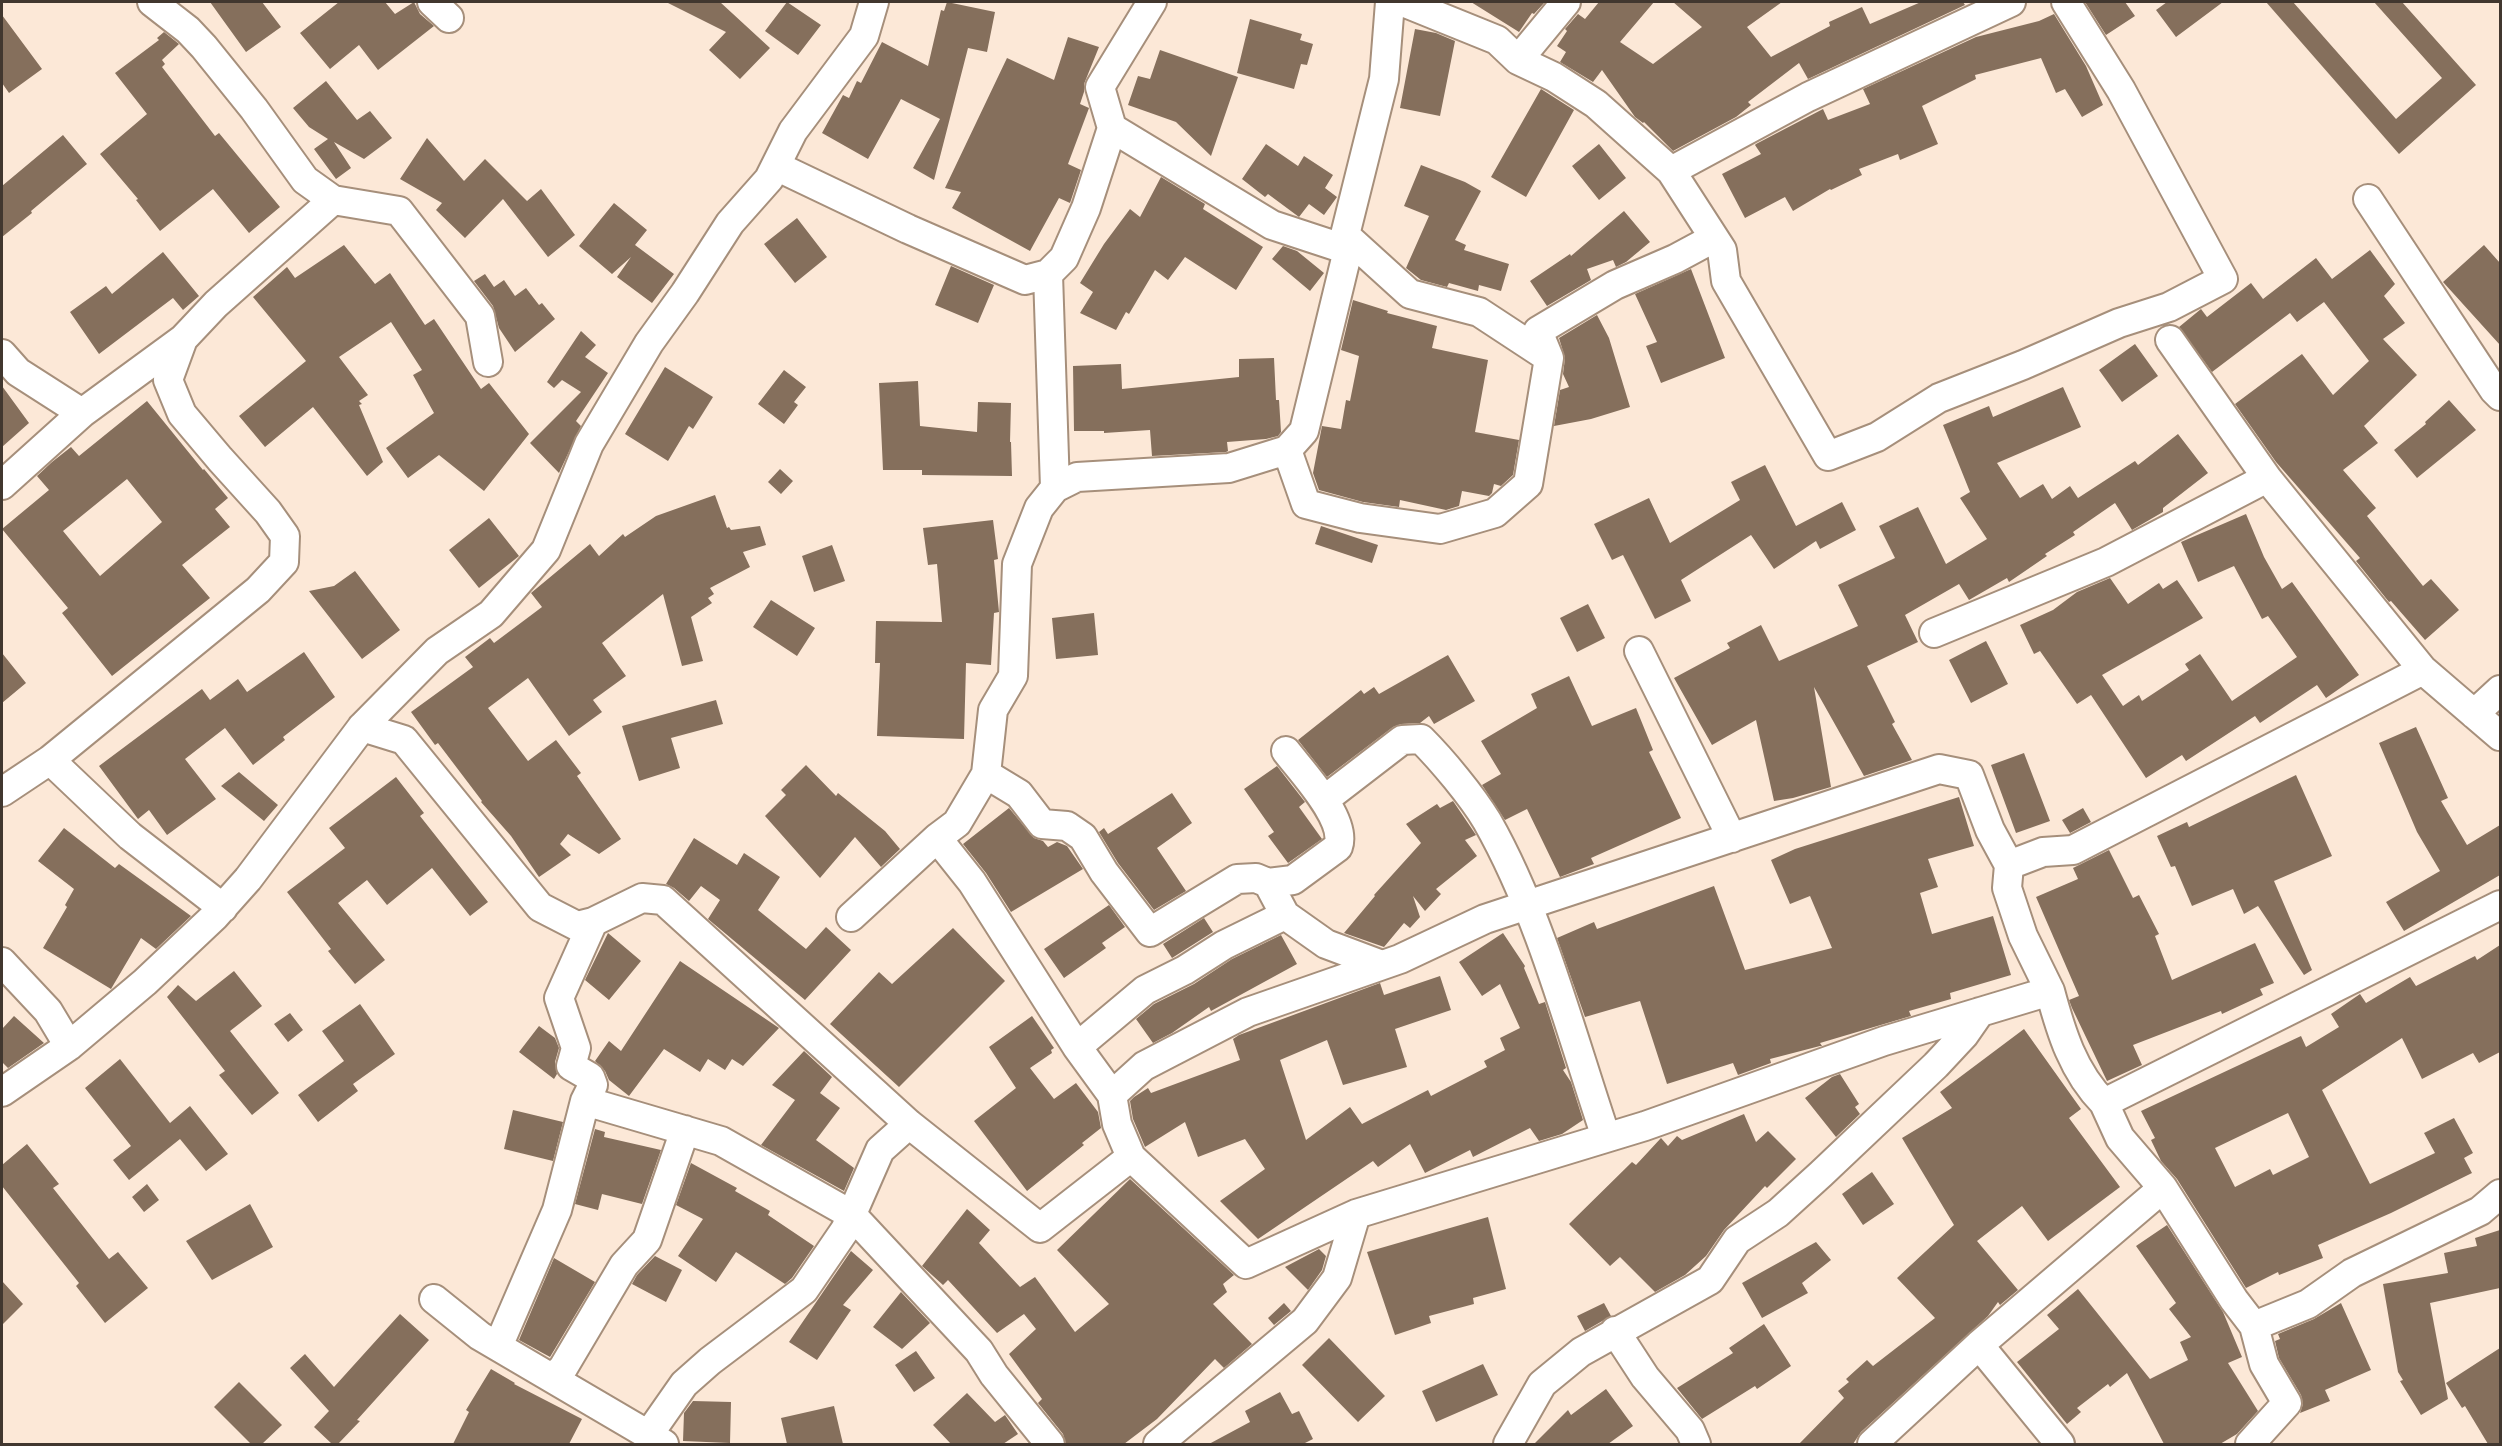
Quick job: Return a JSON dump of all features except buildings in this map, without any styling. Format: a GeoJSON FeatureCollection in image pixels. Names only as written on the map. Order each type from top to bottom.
{"type":"FeatureCollection","features":[{"type":"Feature","properties":{"kind":"street"},"geometry":{"type":"LineString","coordinates":[[152,2],[188,30],[204,47],[254,109],[305,180],[333,200],[399,211],[480,316],[488,362]]}},
{"type":"Feature","properties":{"kind":"street"},"geometry":{"type":"LineString","coordinates":[[2,1092],[69,1046],[145,982],[223,908],[248,879],[362,727],[436,651],[491,614],[546,550],[589,444],[648,343],[685,293],[730,223],[769,179],[794,132],[864,36],[874,2]]}},
{"type":"Feature","properties":{"kind":"street"},"geometry":{"type":"LineString","coordinates":[[776,166],[908,229],[1025,280],[1047,274],[1064,258],[1073,238],[1086,208],[1112,128],[1100,87],[1152,2]]}},
{"type":"Feature","properties":{"kind":"street"},"geometry":{"type":"LineString","coordinates":[[851,917],[937,838],[957,823],[986,774],[993,710],[1013,676],[1017,564],[1039,508],[1055,488],[1077,477],[1229,468],[1287,450],[1304,430],[1384,79],[1390,2]]}},
{"type":"Feature","properties":{"kind":"street"},"geometry":{"type":"LineString","coordinates":[[1403,2],[1497,40],[1518,60],[1554,77],[1596,104],[1671,171],[1722,250],[1726,281],[1828,456],[1877,437],[1939,398],[2120,323],[2169,307],[2223,279],[2121,90],[2100,60],[2066,2]]}},
{"type":"Feature","properties":{"kind":"street"},"geometry":{"type":"LineString","coordinates":[[1518,60],[1566,2]]}},
{"type":"Feature","properties":{"kind":"street"},"geometry":{"type":"LineString","coordinates":[[1671,171],[1808,97],[2000,4]]}},
{"type":"Feature","properties":{"kind":"street"},"geometry":{"type":"LineString","coordinates":[[1112,128],[1272,225],[1347,242],[1410,294],[1479,312],[1549,358]]}},
{"type":"Feature","properties":{"kind":"street"},"geometry":{"type":"LineString","coordinates":[[2368,199],[2500,396]]}},
{"type":"Feature","properties":{"kind":"street"},"geometry":{"type":"LineString","coordinates":[[2,485],[82,412],[183,339],[216,304],[333,200]]}},
{"type":"Feature","properties":{"kind":"street"},"geometry":{"type":"LineString","coordinates":[[1287,450],[1306,504],[1359,518],[1440,529],[1495,513],[1528,484],[1549,358],[1538,331],[1615,285],[1675,259],[1714,238]]}},
{"type":"Feature","properties":{"kind":"street"},"geometry":{"type":"LineString","coordinates":[[1047,274],[1055,488]]}},
{"type":"Feature","properties":{"kind":"street"},"geometry":{"type":"LineString","coordinates":[[2,792],[50,760],[258,590],[284,562],[285,536],[268,512],[182,414],[168,380],[183,339]]}},
{"type":"Feature","properties":{"kind":"street"},"geometry":{"type":"LineString","coordinates":[[2170,340],[2267,478],[2423,670],[2500,736]]}},
{"type":"Feature","properties":{"kind":"street"},"geometry":{"type":"LineString","coordinates":[[2,354],[18,372],[82,412]]}},
{"type":"Feature","properties":{"kind":"street"},"geometry":{"type":"LineString","coordinates":[[1934,633],[2106,562],[2267,478]]}},
{"type":"Feature","properties":{"kind":"street"},"geometry":{"type":"LineString","coordinates":[[1639,651],[1732,838]]}},
{"type":"Feature","properties":{"kind":"street"},"geometry":{"type":"LineString","coordinates":[[2009,865],[2043,852],[2073,850],[2423,670]]}},
{"type":"Feature","properties":{"kind":"street"},"geometry":{"type":"LineString","coordinates":[[2474,714],[2500,690]]}},
{"type":"Feature","properties":{"kind":"street"},"geometry":{"type":"LineString","coordinates":[[362,727],[404,740],[540,907],[577,926],[593,922],[642,898],[663,900],[909,1124],[1040,1228],[1131,1157]]}},
{"type":"Feature","properties":{"kind":"street"},"geometry":{"type":"LineString","coordinates":[[1324,800],[1402,740],[1421,739],[1439,757],[1485,818],[1527,907],[1559,991],[1606,1137]]}},
{"type":"Feature","properties":{"kind":"street"},"geometry":{"type":"LineString","coordinates":[[986,774],[1019,794],[1042,824],[1067,826],[1083,837],[1104,872],[1150,932],[1237,879],[1256,878],[1268,883],[1293,880],[1338,847],[1341,839],[1339,828],[1324,800],[1286,751]]}},
{"type":"Feature","properties":{"kind":"street"},"geometry":{"type":"LineString","coordinates":[[50,760],[130,836],[223,908]]}},
{"type":"Feature","properties":{"kind":"street"},"geometry":{"type":"LineString","coordinates":[[1112,1095],[1144,1066],[1248,1012],[1382,965],[1485,919],[1939,769],[1969,776],[1990,830],[2009,865],[2007,888],[2023,936],[2050,991],[2064,1041],[2089,1088],[2104,1103],[2120,1138],[2163,1188],[2234,1300],[2254,1326],[2264,1364],[2287,1403],[2250,1444]]}},
{"type":"Feature","properties":{"kind":"street"},"geometry":{"type":"LineString","coordinates":[[937,838],[972,882],[1077,1047],[1112,1095],[1117,1124],[1131,1157],[1246,1264],[1356,1214],[1645,1126],[1884,1041],[2050,991]]}},
{"type":"Feature","properties":{"kind":"street"},"geometry":{"type":"LineString","coordinates":[[1268,883],[1285,915],[1326,944],[1382,965]]}},
{"type":"Feature","properties":{"kind":"street"},"geometry":{"type":"LineString","coordinates":[[2104,1103],[2500,905]]}},
{"type":"Feature","properties":{"kind":"street"},"geometry":{"type":"LineString","coordinates":[[1077,1047],[1145,990],[1185,970],[1224,945],[1285,915]]}},
{"type":"Feature","properties":{"kind":"street"},"geometry":{"type":"LineString","coordinates":[[496,1345],[503,1335],[558,1210],[585,1101],[593,1085],[590,1077],[571,1066],[576,1048],[559,998],[593,922]]}},
{"type":"Feature","properties":{"kind":"street"},"geometry":{"type":"LineString","coordinates":[[2,962],[48,1011],[69,1046]]}},
{"type":"Feature","properties":{"kind":"street"},"geometry":{"type":"LineString","coordinates":[[1508,1444],[1542,1384],[1581,1352],[1615,1331],[1656,1312],[1710,1281],[1737,1240],[1778,1213],[1829,1166],[1935,1065],[1964,1035],[1980,1012]]}},
{"type":"Feature","properties":{"kind":"street"},"geometry":{"type":"LineString","coordinates":[[585,1101],[721,1141],[852,1215],[979,1351],[994,1375],[1050,1444]]}},
{"type":"Feature","properties":{"kind":"street"},"geometry":{"type":"LineString","coordinates":[[434,1299],[480,1336],[656,1439],[684,1384],[710,1361],[804,1290],[845,1230],[880,1150],[909,1124]]}},
{"type":"Feature","properties":{"kind":"street"},"geometry":{"type":"LineString","coordinates":[[552,1378],[563,1368],[624,1265],[647,1240],[685,1130]]}},
{"type":"Feature","properties":{"kind":"street"},"geometry":{"type":"LineString","coordinates":[[1872,1444],[1979,1345],[2163,1188]]}},
{"type":"Feature","properties":{"kind":"street"},"geometry":{"type":"LineString","coordinates":[[2254,1326],[2308,1304],[2352,1273],[2480,1211],[2500,1194]]}},
{"type":"Feature","properties":{"kind":"street"},"geometry":{"type":"LineString","coordinates":[[1158,1444],[1305,1321],[1337,1278],[1356,1214]]}},
{"type":"Feature","properties":{"kind":"street"},"geometry":{"type":"LineString","coordinates":[[1615,1331],[1645,1377],[1690,1430],[1696,1444]]}},
{"type":"Feature","properties":{"kind":"street"},"geometry":{"type":"LineString","coordinates":[[1979,1345],[2061,1444]]}}]}
